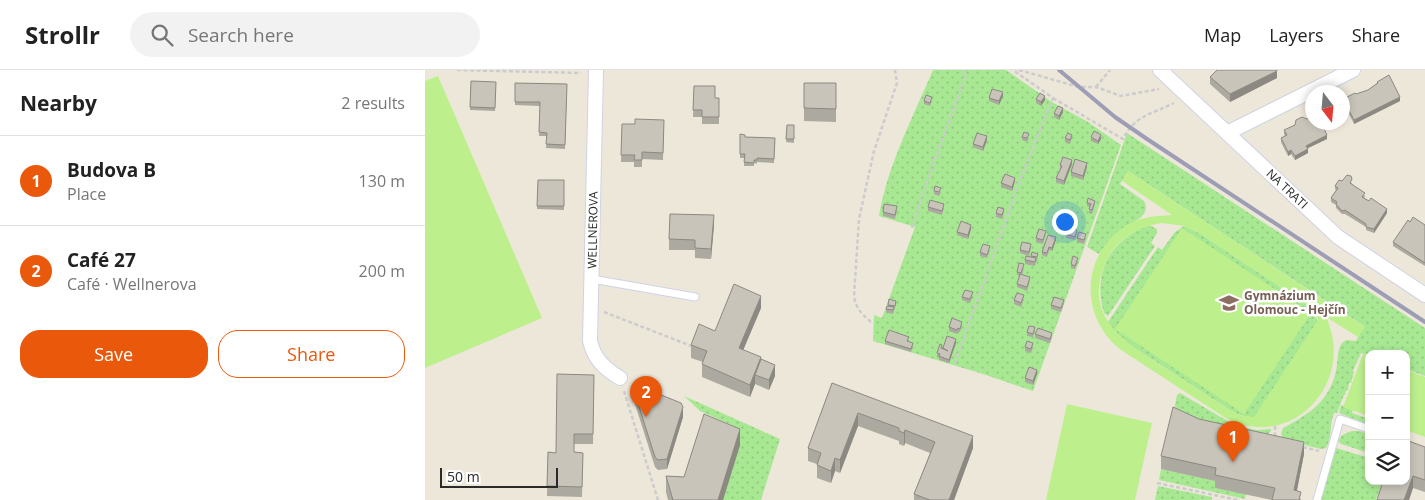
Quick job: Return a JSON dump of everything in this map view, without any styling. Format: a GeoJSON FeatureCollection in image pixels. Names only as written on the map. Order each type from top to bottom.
{"type":"FeatureCollection","features":[{"type":"Feature","properties":{"kind":"street","name":"WELLNEROVA"},"geometry":{"type":"LineString","coordinates":[[595,70],[590,341],[591,348],[603,366],[620,378]]}},
{"type":"Feature","properties":{"kind":"street","name":"NA TRATI"},"geometry":{"type":"LineString","coordinates":[[1160,70],[1338,237],[1425,295]]}},
{"type":"Feature","properties":{"kind":"street"},"geometry":{"type":"LineString","coordinates":[[1227,133],[1353,70]]}},
{"type":"Feature","properties":{"kind":"lane"},"geometry":{"type":"LineString","coordinates":[[592,279],[695,297]]}},
{"type":"Feature","properties":{"kind":"lane"},"geometry":{"type":"LineString","coordinates":[[1317,500],[1340,419],[1365,428]]}},
{"type":"Feature","properties":{"kind":"path"},"geometry":{"type":"LineString","coordinates":[[457,70],[579,73],[584,70]]}},
{"type":"Feature","properties":{"kind":"path"},"geometry":{"type":"LineString","coordinates":[[871,322],[861,314],[856,306],[854,296],[859,219],[874,151],[897,83],[895,70]]}},
{"type":"Feature","properties":{"kind":"path"},"geometry":{"type":"LineString","coordinates":[[912,228],[965,78],[963,70]]}},
{"type":"Feature","properties":{"kind":"path"},"geometry":{"type":"LineString","coordinates":[[1013,70],[1053,98],[1123,139],[1129,127],[1138,120],[1188,96]]}},
{"type":"Feature","properties":{"kind":"path"},"geometry":{"type":"LineString","coordinates":[[1019,70],[1079,87],[1096,87],[1121,96],[1165,88],[1174,83]]}},
{"type":"Feature","properties":{"kind":"path"},"geometry":{"type":"LineString","coordinates":[[1096,87],[1110,70]]}},
{"type":"Feature","properties":{"kind":"path"},"geometry":{"type":"LineString","coordinates":[[955,363],[1016,193],[1053,98]]}},
{"type":"Feature","properties":{"kind":"path"},"geometry":{"type":"LineString","coordinates":[[591,307],[695,348]]}},
{"type":"Feature","properties":{"kind":"path"},"geometry":{"type":"LineString","coordinates":[[620,378],[658,500]]}},
{"type":"Feature","properties":{"kind":"path"},"geometry":{"type":"LineString","coordinates":[[1266,438],[1275,440],[1275,426]]}},
{"type":"Feature","properties":{"kind":"path"},"geometry":{"type":"LineString","coordinates":[[1303,447],[1330,454]]}},
{"type":"Feature","properties":{"kind":"path"},"geometry":{"type":"LineString","coordinates":[[1157,483],[1238,500]]}},
{"type":"Feature","properties":{"kind":"green space"},"geometry":{"type":"Polygon","coordinates":[[[933,70],[1006,70],[1052,102],[1088,122],[1121,145],[1033,391],[873,341],[874,315],[882,318],[915,227],[879,216],[883,197],[902,141],[933,70]]]}},
{"type":"Feature","properties":{"kind":"green space"},"geometry":{"type":"Polygon","coordinates":[[[438,76],[542,318],[425,368],[425,81],[438,76]]]}},
{"type":"Feature","properties":{"kind":"green space"},"geometry":{"type":"Polygon","coordinates":[[[1127,133],[1425,328],[1425,376],[1410,370],[1410,350],[1365,350],[1365,354],[1361,353],[1353,371],[1351,383],[1349,383],[1348,390],[1345,392],[1346,394],[1337,413],[1334,413],[1326,448],[1321,449],[1284,440],[1281,434],[1283,428],[1317,406],[1328,391],[1333,382],[1341,344],[1346,340],[1356,341],[1364,326],[1128,171],[1120,184],[1144,201],[1145,212],[1138,220],[1115,234],[1099,254],[1087,247],[1127,133]]]}},
{"type":"Feature","properties":{"kind":"green space"},"geometry":{"type":"Polygon","coordinates":[[[1128,171],[1365,327],[1358,337],[1326,317],[1333,342],[1332,366],[1325,387],[1311,406],[1293,419],[1272,426],[1249,426],[1224,417],[1121,350],[1108,337],[1098,322],[1092,305],[1093,271],[1099,254],[1110,240],[1129,224],[1147,218],[1172,215],[1122,181],[1128,171]],[[1162,223],[1145,227],[1137,230],[1117,246],[1107,260],[1100,280],[1099,297],[1103,312],[1111,325],[1135,348],[1230,410],[1240,415],[1254,417],[1318,320],[1306,304],[1199,233],[1184,226],[1162,223]]]}},
{"type":"Feature","properties":{"kind":"green space"},"geometry":{"type":"Polygon","coordinates":[[[1149,225],[1157,229],[1157,233],[1151,243],[1155,246],[1108,316],[1104,313],[1100,284],[1107,260],[1124,239],[1135,231],[1149,225]]]}},
{"type":"Feature","properties":{"kind":"green space"},"geometry":{"type":"Polygon","coordinates":[[[1184,226],[1199,233],[1306,304],[1318,321],[1254,418],[1240,415],[1230,410],[1130,345],[1117,334],[1108,322],[1158,247],[1162,250],[1175,232],[1184,226]]]}},
{"type":"Feature","properties":{"kind":"green space"},"geometry":{"type":"Polygon","coordinates":[[[1182,228],[1311,313],[1244,414],[1115,329],[1182,228]]]}},
{"type":"Feature","properties":{"kind":"green space"},"geometry":{"type":"Polygon","coordinates":[[[1363,354],[1365,355],[1365,415],[1343,407],[1363,354]]]}},
{"type":"Feature","properties":{"kind":"green space"},"geometry":{"type":"Polygon","coordinates":[[[1410,371],[1425,377],[1425,437],[1410,431],[1410,371]]]}},
{"type":"Feature","properties":{"kind":"green space"},"geometry":{"type":"Polygon","coordinates":[[[1180,393],[1236,426],[1257,430],[1271,429],[1271,431],[1268,434],[1173,415],[1177,395],[1180,393]]]}},
{"type":"Feature","properties":{"kind":"green space"},"geometry":{"type":"Polygon","coordinates":[[[684,396],[780,439],[761,500],[723,500],[730,441],[734,426],[700,411],[684,396]]]}},
{"type":"Feature","properties":{"kind":"green space"},"geometry":{"type":"Polygon","coordinates":[[[1067,404],[1152,423],[1135,500],[1046,500],[1067,404]]]}},
{"type":"Feature","properties":{"kind":"green space"},"geometry":{"type":"Polygon","coordinates":[[[1341,405],[1353,409],[1352,413],[1365,418],[1365,423],[1339,413],[1341,405]]]}},
{"type":"Feature","properties":{"kind":"green space"},"geometry":{"type":"Polygon","coordinates":[[[1352,431],[1365,433],[1365,452],[1341,444],[1338,441],[1342,435],[1352,431]]]}},
{"type":"Feature","properties":{"kind":"green space"},"geometry":{"type":"Polygon","coordinates":[[[1336,448],[1365,457],[1365,485],[1381,485],[1376,499],[1378,500],[1321,500],[1336,448]]]}},
{"type":"Feature","properties":{"kind":"green space"},"geometry":{"type":"Polygon","coordinates":[[[1161,469],[1216,481],[1215,488],[1246,494],[1245,499],[1159,480],[1161,469]]]}},
{"type":"Feature","properties":{"kind":"green space"},"geometry":{"type":"Polygon","coordinates":[[[1158,486],[1212,497],[1212,500],[1155,500],[1158,486]]]}},
{"type":"Feature","properties":{"kind":"building"},"geometry":{"type":"Polygon","coordinates":[[[1217,70],[1277,71],[1230,94],[1210,77],[1217,70]]]}},
{"type":"Feature","properties":{"kind":"building"},"geometry":{"type":"Polygon","coordinates":[[[1389,75],[1400,97],[1354,120],[1350,112],[1350,96],[1368,90],[1389,75]]]}},
{"type":"Feature","properties":{"kind":"building"},"geometry":{"type":"Polygon","coordinates":[[[471,81],[496,82],[495,108],[470,107],[471,81]]]}},
{"type":"Feature","properties":{"kind":"building"},"geometry":{"type":"Polygon","coordinates":[[[515,83],[567,84],[565,145],[546,144],[547,133],[539,132],[540,102],[515,102],[515,83]]]}},
{"type":"Feature","properties":{"kind":"building"},"geometry":{"type":"Polygon","coordinates":[[[804,83],[836,83],[836,109],[804,108],[804,83]]]}},
{"type":"Feature","properties":{"kind":"building"},"geometry":{"type":"Polygon","coordinates":[[[694,86],[715,86],[715,98],[719,98],[719,117],[702,117],[702,110],[693,110],[694,86]]]}},
{"type":"Feature","properties":{"kind":"building"},"geometry":{"type":"Polygon","coordinates":[[[992,89],[1003,92],[999,101],[989,98],[992,89]]]}},
{"type":"Feature","properties":{"kind":"building"},"geometry":{"type":"Polygon","coordinates":[[[1040,93],[1045,96],[1041,102],[1036,99],[1040,93]]]}},
{"type":"Feature","properties":{"kind":"building"},"geometry":{"type":"Polygon","coordinates":[[[926,95],[932,97],[930,103],[924,101],[926,95]]]}},
{"type":"Feature","properties":{"kind":"building"},"geometry":{"type":"Polygon","coordinates":[[[1058,106],[1063,108],[1059,116],[1054,113],[1058,106]]]}},
{"type":"Feature","properties":{"kind":"building"},"geometry":{"type":"Polygon","coordinates":[[[1302,117],[1305,118],[1305,130],[1325,130],[1327,135],[1306,146],[1308,149],[1295,156],[1291,150],[1288,152],[1281,138],[1287,135],[1284,130],[1295,125],[1296,120],[1302,117]]]}},
{"type":"Feature","properties":{"kind":"building"},"geometry":{"type":"Polygon","coordinates":[[[635,119],[664,120],[663,153],[642,152],[642,160],[634,160],[635,155],[621,155],[622,124],[635,124],[635,119]]]}},
{"type":"Feature","properties":{"kind":"building"},"geometry":{"type":"Polygon","coordinates":[[[787,125],[794,125],[794,139],[786,139],[787,125]]]}},
{"type":"Feature","properties":{"kind":"building"},"geometry":{"type":"Polygon","coordinates":[[[1094,131],[1101,135],[1098,141],[1091,137],[1094,131]]]}},
{"type":"Feature","properties":{"kind":"building"},"geometry":{"type":"Polygon","coordinates":[[[1024,132],[1029,134],[1027,138],[1022,137],[1024,132]]]}},
{"type":"Feature","properties":{"kind":"building"},"geometry":{"type":"Polygon","coordinates":[[[977,133],[987,136],[983,147],[973,144],[977,133]]]}},
{"type":"Feature","properties":{"kind":"building"},"geometry":{"type":"Polygon","coordinates":[[[1068,133],[1072,135],[1070,140],[1065,138],[1068,133]]]}},
{"type":"Feature","properties":{"kind":"building"},"geometry":{"type":"Polygon","coordinates":[[[740,134],[745,135],[745,137],[775,138],[774,159],[757,158],[757,160],[754,160],[754,163],[744,162],[745,154],[740,154],[740,134]]]}},
{"type":"Feature","properties":{"kind":"building"},"geometry":{"type":"Polygon","coordinates":[[[1063,157],[1072,160],[1064,181],[1056,178],[1062,166],[1060,165],[1063,157]]]}},
{"type":"Feature","properties":{"kind":"building"},"geometry":{"type":"Polygon","coordinates":[[[1075,159],[1087,163],[1083,176],[1071,172],[1075,159]]]}},
{"type":"Feature","properties":{"kind":"building"},"geometry":{"type":"Polygon","coordinates":[[[1005,174],[1015,178],[1012,187],[1001,183],[1005,174]]]}},
{"type":"Feature","properties":{"kind":"building"},"geometry":{"type":"Polygon","coordinates":[[[1347,175],[1351,176],[1350,183],[1365,193],[1362,197],[1369,201],[1371,198],[1387,209],[1374,229],[1366,227],[1366,224],[1345,210],[1342,211],[1336,204],[1337,202],[1331,198],[1338,188],[1335,186],[1339,180],[1342,181],[1347,175]]]}},
{"type":"Feature","properties":{"kind":"building"},"geometry":{"type":"Polygon","coordinates":[[[538,180],[564,180],[564,206],[537,206],[538,180]]]}},
{"type":"Feature","properties":{"kind":"building"},"geometry":{"type":"Polygon","coordinates":[[[935,186],[941,188],[939,192],[934,191],[935,186]]]}},
{"type":"Feature","properties":{"kind":"building"},"geometry":{"type":"Polygon","coordinates":[[[1088,198],[1095,201],[1092,210],[1089,209],[1091,204],[1087,203],[1088,198]]]}},
{"type":"Feature","properties":{"kind":"building"},"geometry":{"type":"Polygon","coordinates":[[[930,200],[944,204],[942,211],[928,207],[930,200]]]}},
{"type":"Feature","properties":{"kind":"building"},"geometry":{"type":"Polygon","coordinates":[[[884,204],[897,206],[895,215],[883,212],[884,204]]]}},
{"type":"Feature","properties":{"kind":"building"},"geometry":{"type":"Polygon","coordinates":[[[998,207],[1004,209],[1002,215],[996,213],[998,207]]]}},
{"type":"Feature","properties":{"kind":"building"},"geometry":{"type":"Polygon","coordinates":[[[670,214],[714,215],[711,249],[695,248],[695,240],[669,239],[670,214]]]}},
{"type":"Feature","properties":{"kind":"building"},"geometry":{"type":"Polygon","coordinates":[[[1413,217],[1425,225],[1425,263],[1393,242],[1408,220],[1410,222],[1413,217]]]}},
{"type":"Feature","properties":{"kind":"building"},"geometry":{"type":"Polygon","coordinates":[[[961,221],[971,225],[968,235],[957,232],[961,221]]]}},
{"type":"Feature","properties":{"kind":"building"},"geometry":{"type":"Polygon","coordinates":[[[1068,227],[1077,230],[1075,237],[1066,234],[1068,227]]]}},
{"type":"Feature","properties":{"kind":"building"},"geometry":{"type":"Polygon","coordinates":[[[1039,229],[1046,231],[1043,240],[1036,238],[1039,229]]]}},
{"type":"Feature","properties":{"kind":"building"},"geometry":{"type":"Polygon","coordinates":[[[1079,232],[1086,234],[1084,240],[1077,238],[1079,232]]]}},
{"type":"Feature","properties":{"kind":"building"},"geometry":{"type":"Polygon","coordinates":[[[1048,235],[1056,237],[1052,248],[1049,247],[1047,253],[1042,252],[1048,235]]]}},
{"type":"Feature","properties":{"kind":"building"},"geometry":{"type":"Polygon","coordinates":[[[1022,242],[1031,244],[1029,252],[1020,250],[1022,242]]]}},
{"type":"Feature","properties":{"kind":"building"},"geometry":{"type":"Polygon","coordinates":[[[983,244],[990,246],[987,255],[980,252],[983,244]]]}},
{"type":"Feature","properties":{"kind":"building"},"geometry":{"type":"Polygon","coordinates":[[[1032,252],[1038,254],[1037,257],[1031,256],[1032,252]]]}},
{"type":"Feature","properties":{"kind":"building"},"geometry":{"type":"Polygon","coordinates":[[[1026,256],[1036,258],[1035,262],[1025,260],[1026,256]]]}},
{"type":"Feature","properties":{"kind":"building"},"geometry":{"type":"Polygon","coordinates":[[[1073,256],[1078,258],[1075,266],[1071,264],[1073,256]]]}},
{"type":"Feature","properties":{"kind":"building"},"geometry":{"type":"Polygon","coordinates":[[[1019,263],[1024,264],[1021,273],[1017,272],[1019,263]]]}},
{"type":"Feature","properties":{"kind":"building"},"geometry":{"type":"Polygon","coordinates":[[[1020,274],[1030,277],[1027,287],[1017,284],[1020,274]]]}},
{"type":"Feature","properties":{"kind":"building"},"geometry":{"type":"Polygon","coordinates":[[[734,284],[761,296],[739,348],[761,357],[750,385],[702,364],[707,351],[691,345],[699,324],[715,331],[734,284]]]}},
{"type":"Feature","properties":{"kind":"building"},"geometry":{"type":"Polygon","coordinates":[[[965,290],[973,292],[970,299],[962,297],[965,290]]]}},
{"type":"Feature","properties":{"kind":"building"},"geometry":{"type":"Polygon","coordinates":[[[1017,293],[1024,295],[1021,303],[1014,300],[1017,293]]]}},
{"type":"Feature","properties":{"kind":"building"},"geometry":{"type":"Polygon","coordinates":[[[1054,297],[1064,300],[1061,308],[1051,305],[1054,297]]]}},
{"type":"Feature","properties":{"kind":"building"},"geometry":{"type":"Polygon","coordinates":[[[889,299],[896,301],[895,306],[888,305],[889,299]]]}},
{"type":"Feature","properties":{"kind":"building"},"geometry":{"type":"Polygon","coordinates":[[[887,306],[894,307],[893,310],[886,309],[887,306]]]}},
{"type":"Feature","properties":{"kind":"building"},"geometry":{"type":"Polygon","coordinates":[[[952,318],[962,322],[960,329],[958,328],[957,330],[949,327],[952,318]]]}},
{"type":"Feature","properties":{"kind":"building"},"geometry":{"type":"Polygon","coordinates":[[[1029,326],[1035,327],[1033,334],[1027,332],[1029,326]]]}},
{"type":"Feature","properties":{"kind":"building"},"geometry":{"type":"Polygon","coordinates":[[[1038,328],[1052,333],[1050,339],[1035,334],[1038,328]]]}},
{"type":"Feature","properties":{"kind":"building"},"geometry":{"type":"Polygon","coordinates":[[[889,330],[909,337],[907,341],[913,343],[911,349],[885,341],[889,330]]]}},
{"type":"Feature","properties":{"kind":"building"},"geometry":{"type":"Polygon","coordinates":[[[947,336],[956,339],[949,360],[939,356],[940,354],[937,353],[940,344],[942,345],[941,348],[948,351],[943,348],[947,336]]]}},
{"type":"Feature","properties":{"kind":"building"},"geometry":{"type":"Polygon","coordinates":[[[1027,341],[1033,343],[1031,349],[1025,347],[1027,341]]]}},
{"type":"Feature","properties":{"kind":"building"},"geometry":{"type":"Polygon","coordinates":[[[761,359],[775,365],[769,380],[755,375],[761,359]]]}},
{"type":"Feature","properties":{"kind":"building"},"geometry":{"type":"Polygon","coordinates":[[[1029,367],[1037,370],[1033,381],[1025,378],[1029,367]]]}},
{"type":"Feature","properties":{"kind":"building"},"geometry":{"type":"Polygon","coordinates":[[[557,374],[594,375],[593,434],[574,434],[574,452],[583,453],[582,487],[547,486],[548,452],[556,453],[557,374]]]}},
{"type":"Feature","properties":{"kind":"building"},"geometry":{"type":"Polygon","coordinates":[[[832,383],[973,436],[949,500],[930,500],[914,494],[935,442],[905,430],[904,433],[899,431],[899,428],[858,413],[840,460],[835,458],[831,471],[817,465],[821,453],[808,448],[832,383]]]}},
{"type":"Feature","properties":{"kind":"building"},"geometry":{"type":"Polygon","coordinates":[[[639,386],[681,403],[683,407],[667,459],[658,460],[655,457],[634,391],[639,386]]]}},
{"type":"Feature","properties":{"kind":"building"},"geometry":{"type":"Polygon","coordinates":[[[1173,407],[1199,419],[1304,442],[1294,490],[1301,492],[1299,500],[1272,500],[1275,488],[1215,475],[1216,468],[1161,456],[1173,407]]]}},
{"type":"Feature","properties":{"kind":"building"},"geometry":{"type":"Polygon","coordinates":[[[704,414],[740,429],[718,500],[673,500],[666,476],[684,477],[704,414]]]}},
{"type":"Feature","properties":{"kind":"building"},"geometry":{"type":"Polygon","coordinates":[[[1410,441],[1425,447],[1425,480],[1413,476],[1410,484],[1410,441]]]}},
{"type":"Feature","properties":{"kind":"building"},"geometry":{"type":"Polygon","coordinates":[[[1382,485],[1410,485],[1404,500],[1377,500],[1382,485]]]}},
{"type":"Feature","properties":{"kind":"railway"},"geometry":{"type":"LineString","coordinates":[[1059,70],[1115,117],[1425,322]]}},
{"type":"Feature","properties":{"kind":"place","name":"Gymnázium Olomouc - Hejčín"},"geometry":{"type":"Point","coordinates":[1229,303]}},
{"type":"Feature","properties":{"kind":"place","name":"Café 27"},"geometry":{"type":"Point","coordinates":[646,417]}},
{"type":"Feature","properties":{"kind":"place","name":"Budova B"},"geometry":{"type":"Point","coordinates":[1233,462]}}]}
